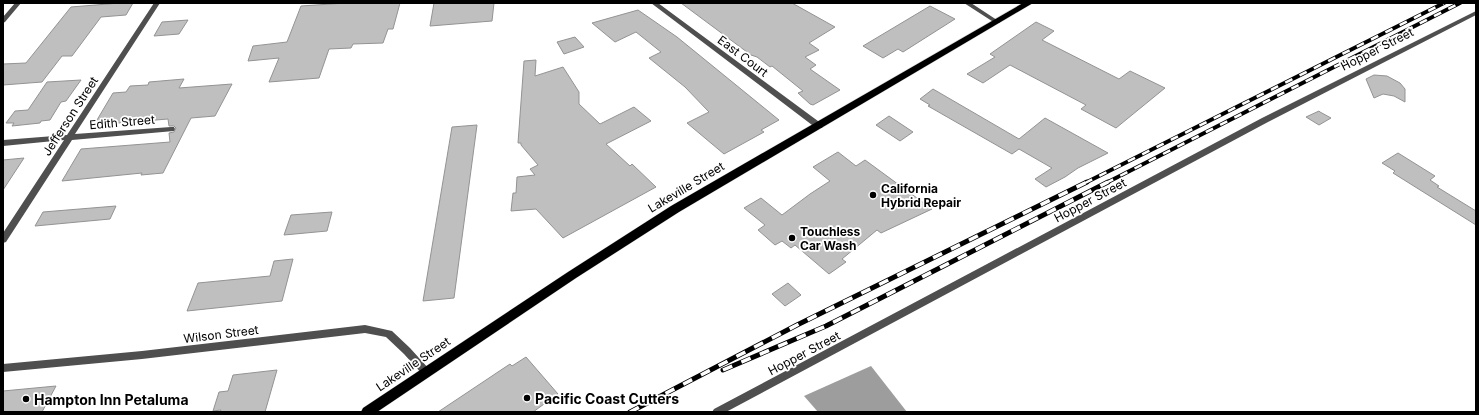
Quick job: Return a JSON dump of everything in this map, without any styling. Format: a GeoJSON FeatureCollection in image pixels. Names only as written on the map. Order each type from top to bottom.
{"type":"FeatureCollection","features":[{"type":"Feature","properties":{"kind":"main road","name":"Lakeville Street"},"geometry":{"type":"LineString","coordinates":[[367,412],[572,275],[675,209],[1029,3]]}},
{"type":"Feature","properties":{"kind":"street"},"geometry":{"type":"LineString","coordinates":[[3,20],[18,3]]}},
{"type":"Feature","properties":{"kind":"street","name":"Jefferson Street"},"geometry":{"type":"LineString","coordinates":[[3,240],[157,3]]}},
{"type":"Feature","properties":{"kind":"street","name":"East Court"},"geometry":{"type":"LineString","coordinates":[[654,3],[819,126]]}},
{"type":"Feature","properties":{"kind":"street"},"geometry":{"type":"LineString","coordinates":[[967,3],[997,22]]}},
{"type":"Feature","properties":{"kind":"street","name":"Hopper Street"},"geometry":{"type":"LineString","coordinates":[[717,412],[1259,123],[1476,13]]}},
{"type":"Feature","properties":{"kind":"street","name":"Edith Street"},"geometry":{"type":"LineString","coordinates":[[3,143],[171,129]]}},
{"type":"Feature","properties":{"kind":"street","name":"Wilson Street"},"geometry":{"type":"LineString","coordinates":[[3,368],[150,354],[365,329],[389,334],[426,372]]}},
{"type":"Feature","properties":{"kind":"shaded area"},"geometry":{"type":"Polygon","coordinates":[[[871,366],[907,412],[818,412],[804,396],[871,366]]]}},
{"type":"Feature","properties":{"kind":"building"},"geometry":{"type":"Polygon","coordinates":[[[133,3],[126,15],[101,17],[72,56],[62,56],[42,82],[3,85],[3,64],[26,63],[71,7],[133,3]]]}},
{"type":"Feature","properties":{"kind":"building"},"geometry":{"type":"Polygon","coordinates":[[[346,3],[400,3],[393,29],[388,29],[383,43],[353,44],[351,48],[329,49],[319,78],[269,82],[279,58],[248,61],[253,46],[287,42],[301,6],[346,3]]]}},
{"type":"Feature","properties":{"kind":"building"},"geometry":{"type":"Polygon","coordinates":[[[434,3],[494,3],[492,21],[430,26],[434,3]]]}},
{"type":"Feature","properties":{"kind":"building"},"geometry":{"type":"Polygon","coordinates":[[[681,3],[792,3],[835,27],[809,43],[819,50],[805,57],[816,65],[810,69],[840,90],[813,105],[810,104],[798,93],[803,91],[772,66],[770,67],[757,57],[751,55],[681,3]]]}},
{"type":"Feature","properties":{"kind":"building"},"geometry":{"type":"Polygon","coordinates":[[[930,6],[955,19],[903,52],[898,49],[883,58],[863,46],[930,6]]]}},
{"type":"Feature","properties":{"kind":"building"},"geometry":{"type":"Polygon","coordinates":[[[638,10],[677,37],[779,120],[761,130],[764,132],[724,154],[687,123],[709,112],[685,87],[649,58],[661,52],[636,32],[615,42],[592,23],[638,10]]]}},
{"type":"Feature","properties":{"kind":"building"},"geometry":{"type":"Polygon","coordinates":[[[188,20],[179,34],[154,36],[162,22],[188,20]]]}},
{"type":"Feature","properties":{"kind":"building"},"geometry":{"type":"Polygon","coordinates":[[[1036,22],[1054,31],[1042,40],[1119,79],[1130,71],[1165,88],[1116,128],[1081,109],[1086,105],[1010,65],[983,83],[967,74],[995,57],[990,54],[1036,22]]]}},
{"type":"Feature","properties":{"kind":"building"},"geometry":{"type":"Polygon","coordinates":[[[575,37],[584,47],[564,54],[557,42],[575,37]]]}},
{"type":"Feature","properties":{"kind":"building"},"geometry":{"type":"Polygon","coordinates":[[[536,60],[535,76],[563,67],[579,92],[579,104],[600,124],[634,107],[651,121],[606,144],[630,166],[632,164],[656,187],[563,238],[536,209],[511,211],[513,193],[516,193],[517,177],[535,175],[530,169],[538,165],[521,145],[521,143],[518,143],[524,61],[536,60]]]}},
{"type":"Feature","properties":{"kind":"building"},"geometry":{"type":"Polygon","coordinates":[[[1374,75],[1387,76],[1400,83],[1405,89],[1405,102],[1394,96],[1383,94],[1374,98],[1366,79],[1374,75]]]}},
{"type":"Feature","properties":{"kind":"building"},"geometry":{"type":"Polygon","coordinates":[[[184,79],[179,88],[232,84],[215,116],[191,118],[163,173],[141,175],[142,173],[62,181],[81,149],[170,142],[169,133],[174,132],[176,128],[174,126],[169,126],[168,119],[94,125],[113,93],[126,92],[130,86],[148,85],[149,82],[184,79]]]}},
{"type":"Feature","properties":{"kind":"building"},"geometry":{"type":"Polygon","coordinates":[[[81,80],[66,101],[61,102],[50,120],[41,121],[40,123],[12,126],[14,123],[6,123],[15,111],[28,110],[47,82],[81,80]]]}},
{"type":"Feature","properties":{"kind":"building"},"geometry":{"type":"Polygon","coordinates":[[[933,89],[1019,139],[1045,118],[1108,153],[1078,168],[1046,187],[1035,179],[1052,168],[1019,149],[1012,154],[928,106],[930,105],[920,99],[933,89]]]}},
{"type":"Feature","properties":{"kind":"building"},"geometry":{"type":"Polygon","coordinates":[[[1319,111],[1331,118],[1319,125],[1306,117],[1319,111]]]}},
{"type":"Feature","properties":{"kind":"building"},"geometry":{"type":"Polygon","coordinates":[[[889,116],[913,132],[900,141],[876,125],[889,116]]]}},
{"type":"Feature","properties":{"kind":"building"},"geometry":{"type":"Polygon","coordinates":[[[477,125],[454,298],[423,301],[452,127],[477,125]]]}},
{"type":"Feature","properties":{"kind":"building"},"geometry":{"type":"Polygon","coordinates":[[[838,152],[856,166],[865,160],[932,209],[881,233],[877,230],[842,259],[846,262],[829,274],[795,245],[791,248],[782,241],[775,245],[758,230],[765,225],[744,208],[761,198],[782,215],[830,181],[813,167],[838,152]]]}},
{"type":"Feature","properties":{"kind":"building"},"geometry":{"type":"Polygon","coordinates":[[[1398,153],[1435,176],[1430,180],[1439,186],[1437,187],[1476,211],[1476,225],[1393,173],[1395,171],[1382,163],[1398,153]]]}},
{"type":"Feature","properties":{"kind":"building"},"geometry":{"type":"Polygon","coordinates":[[[24,158],[3,190],[3,160],[24,158]]]}},
{"type":"Feature","properties":{"kind":"building"},"geometry":{"type":"Polygon","coordinates":[[[116,206],[110,219],[35,226],[43,212],[116,206]]]}},
{"type":"Feature","properties":{"kind":"building"},"geometry":{"type":"Polygon","coordinates":[[[332,212],[327,231],[284,235],[291,215],[332,212]]]}},
{"type":"Feature","properties":{"kind":"building"},"geometry":{"type":"Polygon","coordinates":[[[293,259],[282,301],[187,311],[198,283],[270,276],[274,261],[293,259]]]}},
{"type":"Feature","properties":{"kind":"building"},"geometry":{"type":"Polygon","coordinates":[[[788,283],[801,295],[785,306],[772,294],[788,283]]]}},
{"type":"Feature","properties":{"kind":"building"},"geometry":{"type":"Polygon","coordinates":[[[526,357],[558,394],[533,412],[438,412],[510,364],[512,366],[526,357]]]}},
{"type":"Feature","properties":{"kind":"building"},"geometry":{"type":"Polygon","coordinates":[[[277,370],[265,412],[213,411],[219,392],[228,391],[233,375],[277,370]]]}},
{"type":"Feature","properties":{"kind":"building","name":"Hampton Inn Petaluma"},"geometry":{"type":"Polygon","coordinates":[[[56,386],[42,412],[3,412],[3,391],[56,386]]]}},
{"type":"Feature","properties":{"kind":"railway"},"geometry":{"type":"LineString","coordinates":[[1087,182],[1444,3]]}},
{"type":"Feature","properties":{"kind":"railway"},"geometry":{"type":"LineString","coordinates":[[1106,183],[1460,3]]}},
{"type":"Feature","properties":{"kind":"railway"},"geometry":{"type":"LineString","coordinates":[[630,412],[797,325],[1087,182]]}},
{"type":"Feature","properties":{"kind":"railway"},"geometry":{"type":"LineString","coordinates":[[723,370],[826,326],[1108,182]]}},
{"type":"Feature","properties":{"kind":"place","name":"California Hybrid Repair"},"geometry":{"type":"Point","coordinates":[873,195]}},
{"type":"Feature","properties":{"kind":"place","name":"Touchless Car Wash"},"geometry":{"type":"Point","coordinates":[792,238]}},
{"type":"Feature","properties":{"kind":"place","name":"Pacific Coast Cutters"},"geometry":{"type":"Point","coordinates":[527,398]}},
{"type":"Feature","properties":{"kind":"place","name":"Hampton Inn Petaluma"},"geometry":{"type":"Point","coordinates":[26,399]}}]}
